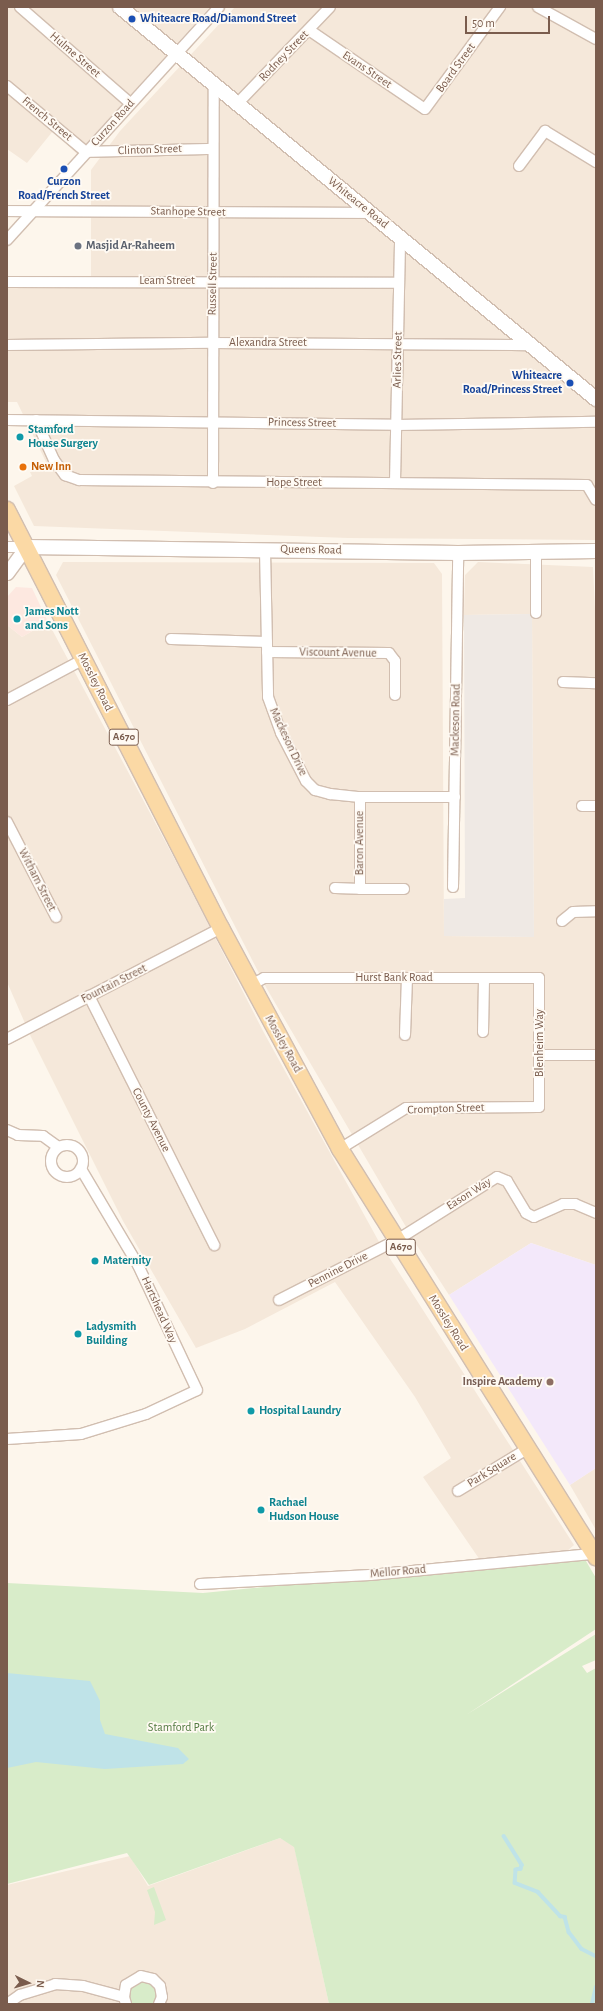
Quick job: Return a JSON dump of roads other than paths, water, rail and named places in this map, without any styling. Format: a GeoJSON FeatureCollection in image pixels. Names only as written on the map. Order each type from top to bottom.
{"type":"FeatureCollection","features":[{"type":"Feature","properties":{"kind":"main road","name":"Whiteacre Road"},"geometry":{"type":"LineString","coordinates":[[120,7],[596,399]]}},
{"type":"Feature","properties":{"kind":"main road","name":"Mossley Road"},"geometry":{"type":"LineString","coordinates":[[7,510],[221,928],[340,1149],[595,1556]]}},
{"type":"Feature","properties":{"kind":"main road","name":"Queens Road"},"geometry":{"type":"LineString","coordinates":[[26,547],[458,553],[536,550],[596,551]]}},
{"type":"Feature","properties":{"kind":"street","name":"Hulme Street"},"geometry":{"type":"LineString","coordinates":[[20,7],[130,103]]}},
{"type":"Feature","properties":{"kind":"street","name":"Curzon Road"},"geometry":{"type":"LineString","coordinates":[[7,240],[175,53],[219,7]]}},
{"type":"Feature","properties":{"kind":"street","name":"Rodney Street"},"geometry":{"type":"LineString","coordinates":[[237,104],[330,7]]}},
{"type":"Feature","properties":{"kind":"street","name":"Board Street"},"geometry":{"type":"LineString","coordinates":[[425,109],[500,7]]}},
{"type":"Feature","properties":{"kind":"street"},"geometry":{"type":"LineString","coordinates":[[538,7],[596,39]]}},
{"type":"Feature","properties":{"kind":"street","name":"Evans Street"},"geometry":{"type":"LineString","coordinates":[[309,30],[425,109]]}},
{"type":"Feature","properties":{"kind":"street","name":"Russell Street"},"geometry":{"type":"LineString","coordinates":[[213,483],[212,343],[214,85]]}},
{"type":"Feature","properties":{"kind":"street","name":"French Street"},"geometry":{"type":"LineString","coordinates":[[7,86],[86,152]]}},
{"type":"Feature","properties":{"kind":"street"},"geometry":{"type":"LineString","coordinates":[[518,166],[546,131],[596,162]]}},
{"type":"Feature","properties":{"kind":"street","name":"Clinton Street"},"geometry":{"type":"LineString","coordinates":[[86,152],[213,149]]}},
{"type":"Feature","properties":{"kind":"street","name":"Stanhope Street"},"geometry":{"type":"LineString","coordinates":[[7,211],[370,213]]}},
{"type":"Feature","properties":{"kind":"street","name":"Arlies Street"},"geometry":{"type":"LineString","coordinates":[[395,482],[400,238]]}},
{"type":"Feature","properties":{"kind":"street","name":"Leam Street"},"geometry":{"type":"LineString","coordinates":[[7,282],[213,281],[399,283]]}},
{"type":"Feature","properties":{"kind":"street","name":"Alexandra Street"},"geometry":{"type":"LineString","coordinates":[[7,345],[212,343],[530,345]]}},
{"type":"Feature","properties":{"kind":"street","name":"Princess Street"},"geometry":{"type":"LineString","coordinates":[[7,420],[396,425],[596,422]]}},
{"type":"Feature","properties":{"kind":"street","name":"Hope Street"},"geometry":{"type":"LineString","coordinates":[[36,420],[54,460],[65,475],[79,480],[213,483],[395,482],[587,485],[596,500]]}},
{"type":"Feature","properties":{"kind":"street"},"geometry":{"type":"LineString","coordinates":[[7,546],[26,547]]}},
{"type":"Feature","properties":{"kind":"street"},"geometry":{"type":"LineString","coordinates":[[7,573],[26,547]]}},
{"type":"Feature","properties":{"kind":"street","name":"Mackeson Drive"},"geometry":{"type":"LineString","coordinates":[[265,550],[268,697],[281,733],[306,781],[315,790],[360,797],[455,797]]}},
{"type":"Feature","properties":{"kind":"street"},"geometry":{"type":"LineString","coordinates":[[536,550],[536,613]]}},
{"type":"Feature","properties":{"kind":"street","name":"Mackeson Road"},"geometry":{"type":"LineString","coordinates":[[453,887],[458,553]]}},
{"type":"Feature","properties":{"kind":"street"},"geometry":{"type":"LineString","coordinates":[[171,639],[267,647]]}},
{"type":"Feature","properties":{"kind":"street","name":"Viscount Avenue"},"geometry":{"type":"LineString","coordinates":[[267,647],[389,653],[395,661],[395,695]]}},
{"type":"Feature","properties":{"kind":"street"},"geometry":{"type":"LineString","coordinates":[[7,700],[84,659]]}},
{"type":"Feature","properties":{"kind":"street"},"geometry":{"type":"LineString","coordinates":[[562,682],[596,684]]}},
{"type":"Feature","properties":{"kind":"street","name":"Baron Avenue"},"geometry":{"type":"LineString","coordinates":[[360,797],[360,889]]}},
{"type":"Feature","properties":{"kind":"street"},"geometry":{"type":"LineString","coordinates":[[582,806],[596,806]]}},
{"type":"Feature","properties":{"kind":"street","name":"Witham Street"},"geometry":{"type":"LineString","coordinates":[[7,822],[56,917]]}},
{"type":"Feature","properties":{"kind":"street","name":"Baron Avenue"},"geometry":{"type":"LineString","coordinates":[[335,888],[404,889]]}},
{"type":"Feature","properties":{"kind":"street"},"geometry":{"type":"LineString","coordinates":[[562,920],[573,912],[596,911]]}},
{"type":"Feature","properties":{"kind":"street","name":"Fountain Street"},"geometry":{"type":"LineString","coordinates":[[7,1039],[221,928]]}},
{"type":"Feature","properties":{"kind":"street","name":"Hurst Bank Road"},"geometry":{"type":"LineString","coordinates":[[251,985],[264,978],[540,978]]}},
{"type":"Feature","properties":{"kind":"street"},"geometry":{"type":"LineString","coordinates":[[405,1035],[407,978]]}},
{"type":"Feature","properties":{"kind":"street","name":"Blenheim Way"},"geometry":{"type":"LineString","coordinates":[[539,1107],[540,978]]}},
{"type":"Feature","properties":{"kind":"street"},"geometry":{"type":"LineString","coordinates":[[483,1032],[484,979]]}},
{"type":"Feature","properties":{"kind":"street","name":"County Avenue"},"geometry":{"type":"LineString","coordinates":[[89,996],[214,1245]]}},
{"type":"Feature","properties":{"kind":"street"},"geometry":{"type":"LineString","coordinates":[[540,1055],[596,1055]]}},
{"type":"Feature","properties":{"kind":"street","name":"Crompton Street"},"geometry":{"type":"LineString","coordinates":[[340,1149],[406,1108],[539,1107]]}},
{"type":"Feature","properties":{"kind":"street"},"geometry":{"type":"LineString","coordinates":[[7,1130],[18,1135],[43,1136],[58,1147]]}},
{"type":"Feature","properties":{"kind":"street"},"geometry":{"type":"LineString","coordinates":[[69,1144],[79,1149],[84,1159],[81,1170],[69,1177],[54,1172],[51,1161],[58,1147],[69,1144]]}},
{"type":"Feature","properties":{"kind":"street","name":"Hartshead Way"},"geometry":{"type":"LineString","coordinates":[[7,1439],[81,1434],[146,1414],[197,1390],[138,1265],[81,1170]]}},
{"type":"Feature","properties":{"kind":"street","name":"Eason Way"},"geometry":{"type":"LineString","coordinates":[[397,1240],[497,1177],[506,1181],[526,1213],[534,1217],[563,1204],[575,1204],[596,1213]]}},
{"type":"Feature","properties":{"kind":"street","name":"Pennine Drive"},"geometry":{"type":"LineString","coordinates":[[279,1300],[397,1240]]}},
{"type":"Feature","properties":{"kind":"street","name":"Park Square"},"geometry":{"type":"LineString","coordinates":[[458,1491],[527,1449]]}},
{"type":"Feature","properties":{"kind":"street","name":"Mellor Road"},"geometry":{"type":"LineString","coordinates":[[200,1584],[370,1575],[595,1556]]}},
{"type":"Feature","properties":{"kind":"street"},"geometry":{"type":"LineString","coordinates":[[7,2004],[20,1995],[55,1984],[83,1986],[125,2000],[130,1981],[147,1976],[160,1986],[162,1997],[159,2004]]}},
{"type":"Feature","properties":{"kind":"water"},"geometry":{"type":"Polygon","coordinates":[[[7,1673],[90,1681],[100,1701],[100,1720],[105,1734],[178,1748],[189,1759],[183,1764],[105,1769],[36,1762],[7,1768],[7,1673]]]}},
{"type":"Feature","properties":{"kind":"waterway"},"geometry":{"type":"LineString","coordinates":[[504,1836],[522,1865],[521,1869],[516,1870],[515,1883],[538,1892],[560,1916],[565,1917],[569,1932],[582,1949],[596,1956]]}},
{"type":"Feature","properties":{"kind":"waterway"},"geometry":{"type":"LineString","coordinates":[[592,2004],[596,1987]]}},
{"type":"Feature","properties":{"kind":"place","name":"Whiteacre Road/Diamond Street"},"geometry":{"type":"Point","coordinates":[132,19]}},
{"type":"Feature","properties":{"kind":"place","name":"Curzon Road/French Street"},"geometry":{"type":"Point","coordinates":[64,169]}},
{"type":"Feature","properties":{"kind":"place","name":"Masjid Ar-Raheem"},"geometry":{"type":"Point","coordinates":[78,246]}},
{"type":"Feature","properties":{"kind":"place","name":"Whiteacre Road/Princess Street"},"geometry":{"type":"Point","coordinates":[570,383]}},
{"type":"Feature","properties":{"kind":"place","name":"Stamford House Surgery"},"geometry":{"type":"Point","coordinates":[20,437]}},
{"type":"Feature","properties":{"kind":"place","name":"New Inn"},"geometry":{"type":"Point","coordinates":[23,467]}},
{"type":"Feature","properties":{"kind":"place","name":"James Nott and Sons"},"geometry":{"type":"Point","coordinates":[17,619]}},
{"type":"Feature","properties":{"kind":"place","name":"Maternity"},"geometry":{"type":"Point","coordinates":[95,1261]}},
{"type":"Feature","properties":{"kind":"place","name":"Ladysmith Building"},"geometry":{"type":"Point","coordinates":[78,1334]}},
{"type":"Feature","properties":{"kind":"place","name":"Inspire Academy"},"geometry":{"type":"Point","coordinates":[550,1382]}},
{"type":"Feature","properties":{"kind":"place","name":"Hospital Laundry"},"geometry":{"type":"Point","coordinates":[251,1411]}},
{"type":"Feature","properties":{"kind":"place","name":"Rachael Hudson House"},"geometry":{"type":"Point","coordinates":[261,1510]}},
{"type":"Feature","properties":{"kind":"park label","name":"Stamford Park"},"geometry":{"type":"Point","coordinates":[181,1728]}}]}
